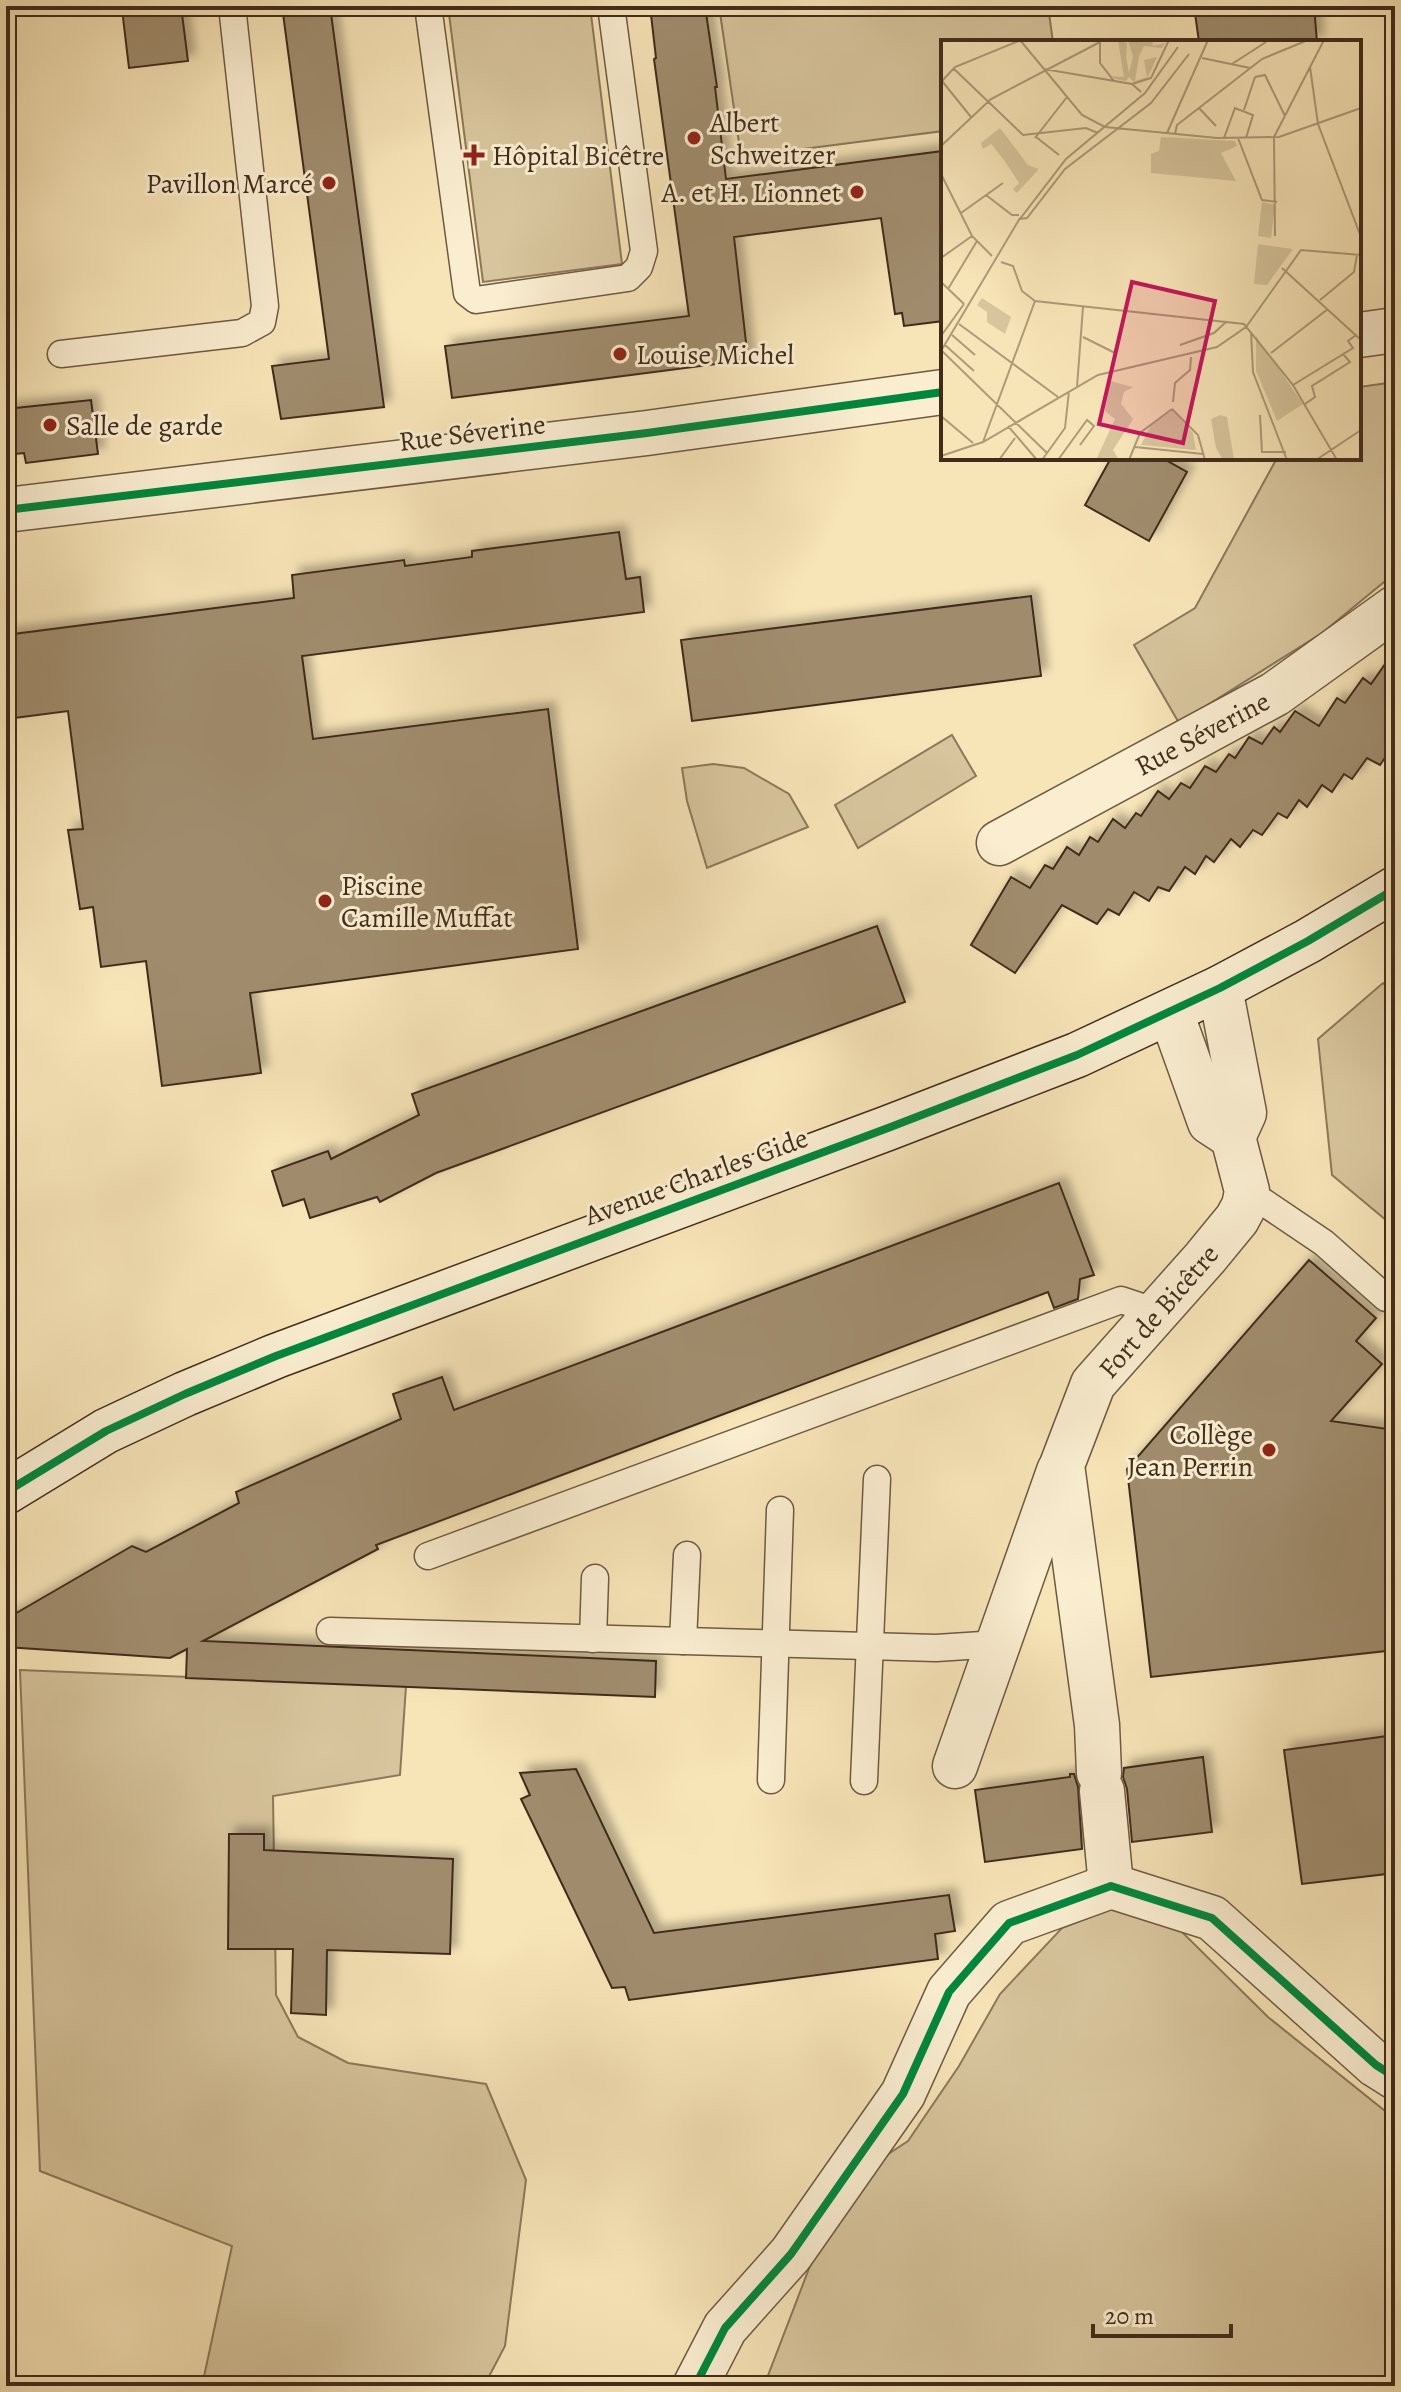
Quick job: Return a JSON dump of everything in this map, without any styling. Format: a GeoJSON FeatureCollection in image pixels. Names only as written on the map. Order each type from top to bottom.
{"type":"FeatureCollection","features":[{"type":"Feature","properties":{"kind":"street"},"geometry":{"type":"LineString","coordinates":[[1361,335],[1395,330]]}},
{"type":"Feature","properties":{"kind":"street","name":"Rue Séverine"},"geometry":{"type":"LineString","coordinates":[[6,510],[647,433],[941,392]]}},
{"type":"Feature","properties":{"kind":"street","name":"Rue Séverine"},"geometry":{"type":"LineString","coordinates":[[999,843],[1275,694],[1395,608]]}},
{"type":"Feature","properties":{"kind":"street","name":"Avenue Charles Gide"},"geometry":{"type":"LineString","coordinates":[[6,1492],[106,1431],[276,1356],[1077,1055],[1220,988],[1308,941],[1395,889]]}},
{"type":"Feature","properties":{"kind":"street"},"geometry":{"type":"LineString","coordinates":[[1220,988],[1244,1113],[1233,1137],[1247,1191]]}},
{"type":"Feature","properties":{"kind":"street"},"geometry":{"type":"LineString","coordinates":[[1171,1013],[1210,1122],[1233,1137]]}},
{"type":"Feature","properties":{"kind":"street","name":"Fort de Bicêtre"},"geometry":{"type":"LineString","coordinates":[[1111,1886],[1097,1725],[1062,1465],[1093,1384],[1237,1219],[1247,1191]]}},
{"type":"Feature","properties":{"kind":"street"},"geometry":{"type":"LineString","coordinates":[[955,1766],[1062,1465]]}},
{"type":"Feature","properties":{"kind":"street"},"geometry":{"type":"LineString","coordinates":[[695,2386],[725,2328],[791,2254],[903,2094],[949,1992],[1009,1923],[1111,1886],[1212,1918],[1376,2065],[1395,2077]]}},
{"type":"Feature","properties":{"kind":"lane"},"geometry":{"type":"LineString","coordinates":[[61,354],[242,333],[262,322],[265,306],[232,6]]}},
{"type":"Feature","properties":{"kind":"lane"},"geometry":{"type":"LineString","coordinates":[[428,6],[467,293],[476,300],[628,278],[639,267],[644,251],[611,6]]}},
{"type":"Feature","properties":{"kind":"lane"},"geometry":{"type":"LineString","coordinates":[[1247,1191],[1324,1243],[1386,1298],[1395,1295]]}},
{"type":"Feature","properties":{"kind":"lane"},"geometry":{"type":"LineString","coordinates":[[428,1556],[1121,1300],[1157,1312]]}},
{"type":"Feature","properties":{"kind":"lane"},"geometry":{"type":"LineString","coordinates":[[864,1781],[877,1479]]}},
{"type":"Feature","properties":{"kind":"lane"},"geometry":{"type":"LineString","coordinates":[[771,1780],[780,1510]]}},
{"type":"Feature","properties":{"kind":"lane"},"geometry":{"type":"LineString","coordinates":[[683,1641],[687,1555]]}},
{"type":"Feature","properties":{"kind":"lane"},"geometry":{"type":"LineString","coordinates":[[593,1639],[595,1578]]}},
{"type":"Feature","properties":{"kind":"lane"},"geometry":{"type":"LineString","coordinates":[[330,1631],[872,1647],[936,1648],[998,1644]]}},
{"type":"Feature","properties":{"kind":"shaded area"},"geometry":{"type":"Polygon","coordinates":[[[448,6],[590,6],[622,264],[483,282],[448,6]]]}},
{"type":"Feature","properties":{"kind":"shaded area"},"geometry":{"type":"Polygon","coordinates":[[[719,6],[1048,6],[1053,40],[941,40],[941,131],[741,157],[719,6]]]}},
{"type":"Feature","properties":{"kind":"shaded area"},"geometry":{"type":"Polygon","coordinates":[[[1395,382],[1395,573],[1322,633],[1179,723],[1134,645],[1195,608],[1276,460],[1361,460],[1361,387],[1395,382]]]}},
{"type":"Feature","properties":{"kind":"shaded area"},"geometry":{"type":"Polygon","coordinates":[[[952,735],[976,776],[858,848],[835,805],[952,735]]]}},
{"type":"Feature","properties":{"kind":"shaded area"},"geometry":{"type":"Polygon","coordinates":[[[713,764],[744,768],[789,794],[808,827],[707,868],[687,801],[682,768],[713,764]]]}},
{"type":"Feature","properties":{"kind":"shaded area"},"geometry":{"type":"Polygon","coordinates":[[[1383,983],[1395,994],[1395,1220],[1387,1221],[1332,1175],[1318,1039],[1383,983]]]}},
{"type":"Feature","properties":{"kind":"shaded area"},"geometry":{"type":"Polygon","coordinates":[[[20,1670],[406,1686],[400,1775],[273,1796],[276,1995],[298,2037],[348,2063],[486,2084],[526,2180],[505,2346],[484,2386],[202,2386],[232,2246],[40,2171],[20,1670]]]}},
{"type":"Feature","properties":{"kind":"shaded area"},"geometry":{"type":"Polygon","coordinates":[[[1122,1905],[1178,1928],[1268,2017],[1395,2119],[1395,2386],[764,2386],[841,2185],[908,2141],[959,2066],[1000,1994],[1062,1928],[1122,1905]]]}},
{"type":"Feature","properties":{"kind":"building"},"geometry":{"type":"Polygon","coordinates":[[[181,6],[188,61],[129,68],[122,9],[181,6]]]}},
{"type":"Feature","properties":{"kind":"building","name":"Pavillon Marcé"},"geometry":{"type":"Polygon","coordinates":[[[282,6],[330,6],[384,407],[281,419],[272,366],[329,359],[282,6]]]}},
{"type":"Feature","properties":{"kind":"building"},"geometry":{"type":"Polygon","coordinates":[[[650,6],[705,6],[726,179],[941,151],[941,321],[904,326],[902,313],[895,314],[881,218],[734,237],[748,360],[452,398],[445,346],[689,316],[650,6]]]}},
{"type":"Feature","properties":{"kind":"building"},"geometry":{"type":"Polygon","coordinates":[[[1194,6],[1314,6],[1317,40],[1199,40],[1194,6]]]}},
{"type":"Feature","properties":{"kind":"building","name":"Salle de garde"},"geometry":{"type":"Polygon","coordinates":[[[91,400],[98,454],[26,463],[24,453],[6,455],[6,409],[91,400]]]}},
{"type":"Feature","properties":{"kind":"building"},"geometry":{"type":"Polygon","coordinates":[[[1110,460],[1166,460],[1187,472],[1149,541],[1085,505],[1110,460]]]}},
{"type":"Feature","properties":{"kind":"building"},"geometry":{"type":"Polygon","coordinates":[[[619,532],[626,579],[640,577],[644,612],[302,656],[313,739],[548,709],[578,949],[250,993],[261,1073],[162,1086],[146,961],[101,967],[93,907],[80,909],[68,830],[83,829],[68,711],[6,719],[6,635],[294,598],[292,575],[404,560],[405,566],[472,557],[472,551],[619,532]]]}},
{"type":"Feature","properties":{"kind":"building"},"geometry":{"type":"Polygon","coordinates":[[[1031,596],[1041,676],[692,721],[681,640],[1031,596]]]}},
{"type":"Feature","properties":{"kind":"building"},"geometry":{"type":"Polygon","coordinates":[[[1395,650],[1395,743],[1380,765],[1367,758],[1352,779],[1344,774],[1332,792],[1322,785],[1307,807],[1299,800],[1287,818],[1278,813],[1262,835],[1253,830],[1240,847],[1231,839],[1214,862],[1206,856],[1195,874],[1185,867],[1169,891],[1158,887],[1149,901],[1134,892],[1119,915],[1108,909],[1097,924],[1062,905],[1015,973],[971,945],[1011,877],[1030,888],[1045,865],[1053,869],[1067,847],[1079,855],[1090,837],[1098,842],[1113,819],[1125,828],[1136,813],[1141,816],[1158,791],[1169,799],[1181,783],[1190,788],[1205,766],[1216,772],[1229,754],[1235,758],[1249,737],[1262,744],[1274,727],[1280,732],[1295,711],[1319,726],[1337,698],[1345,703],[1363,678],[1371,684],[1395,650]]]}},
{"type":"Feature","properties":{"kind":"building"},"geometry":{"type":"Polygon","coordinates":[[[877,926],[905,1002],[436,1173],[380,1202],[377,1197],[310,1218],[304,1199],[283,1206],[272,1171],[328,1151],[331,1159],[419,1115],[412,1094],[877,926]]]}},
{"type":"Feature","properties":{"kind":"building"},"geometry":{"type":"Polygon","coordinates":[[[1059,1183],[1094,1275],[1080,1279],[1078,1299],[1054,1308],[1048,1292],[376,1545],[378,1549],[203,1641],[656,1661],[655,1697],[186,1678],[187,1649],[170,1658],[6,1647],[6,1619],[132,1546],[146,1552],[239,1503],[236,1492],[401,1419],[393,1394],[442,1377],[454,1410],[1059,1183]]]}},
{"type":"Feature","properties":{"kind":"building","name":"Collège Jean Perrin"},"geometry":{"type":"Polygon","coordinates":[[[1309,1260],[1376,1318],[1356,1341],[1382,1364],[1331,1421],[1395,1430],[1395,1650],[1151,1677],[1127,1469],[1309,1260]]]}},
{"type":"Feature","properties":{"kind":"building"},"geometry":{"type":"Polygon","coordinates":[[[1395,1735],[1395,1873],[1302,1884],[1284,1750],[1395,1735]]]}},
{"type":"Feature","properties":{"kind":"building"},"geometry":{"type":"Polygon","coordinates":[[[1203,1757],[1212,1832],[1132,1842],[1124,1768],[1203,1757]]]}},
{"type":"Feature","properties":{"kind":"building"},"geometry":{"type":"Polygon","coordinates":[[[576,1769],[654,1933],[949,1895],[955,1931],[935,1934],[938,1959],[629,2000],[625,1987],[612,1988],[521,1799],[530,1795],[520,1773],[576,1769]]]}},
{"type":"Feature","properties":{"kind":"building"},"geometry":{"type":"Polygon","coordinates":[[[1074,1774],[1078,1787],[1082,1849],[985,1862],[975,1790],[1070,1777],[1074,1774]]]}},
{"type":"Feature","properties":{"kind":"building"},"geometry":{"type":"Polygon","coordinates":[[[229,1834],[264,1834],[264,1850],[453,1859],[450,1954],[327,1950],[326,2015],[291,2013],[293,1949],[228,1949],[229,1834]]]}},
{"type":"Feature","properties":{"kind":"cycle path"},"geometry":{"type":"LineString","coordinates":[[6,510],[647,433],[941,392]]}},
{"type":"Feature","properties":{"kind":"cycle path"},"geometry":{"type":"LineString","coordinates":[[6,1492],[106,1431],[276,1356],[1077,1055],[1220,988],[1308,941],[1395,889]]}},
{"type":"Feature","properties":{"kind":"cycle path"},"geometry":{"type":"LineString","coordinates":[[695,2386],[725,2328],[791,2254],[903,2094],[949,1992],[1009,1923],[1111,1886],[1212,1918],[1376,2065],[1395,2077]]}},
{"type":"Feature","properties":{"kind":"place","name":"Albert Schweitzer"},"geometry":{"type":"Point","coordinates":[694,138]}},
{"type":"Feature","properties":{"kind":"place","name":"Hôpital Bicêtre"},"geometry":{"type":"Point","coordinates":[474,155]}},
{"type":"Feature","properties":{"kind":"place","name":"Pavillon Marcé"},"geometry":{"type":"Point","coordinates":[329,183]}},
{"type":"Feature","properties":{"kind":"place","name":"A. et H. Lionnet"},"geometry":{"type":"Point","coordinates":[857,192]}},
{"type":"Feature","properties":{"kind":"place","name":"Louise Michel"},"geometry":{"type":"Point","coordinates":[620,354]}},
{"type":"Feature","properties":{"kind":"place","name":"Salle de garde"},"geometry":{"type":"Point","coordinates":[50,425]}},
{"type":"Feature","properties":{"kind":"place","name":"Piscine Camille Muffat"},"geometry":{"type":"Point","coordinates":[325,901]}},
{"type":"Feature","properties":{"kind":"place","name":"Collège Jean Perrin"},"geometry":{"type":"Point","coordinates":[1269,1450]}}]}
